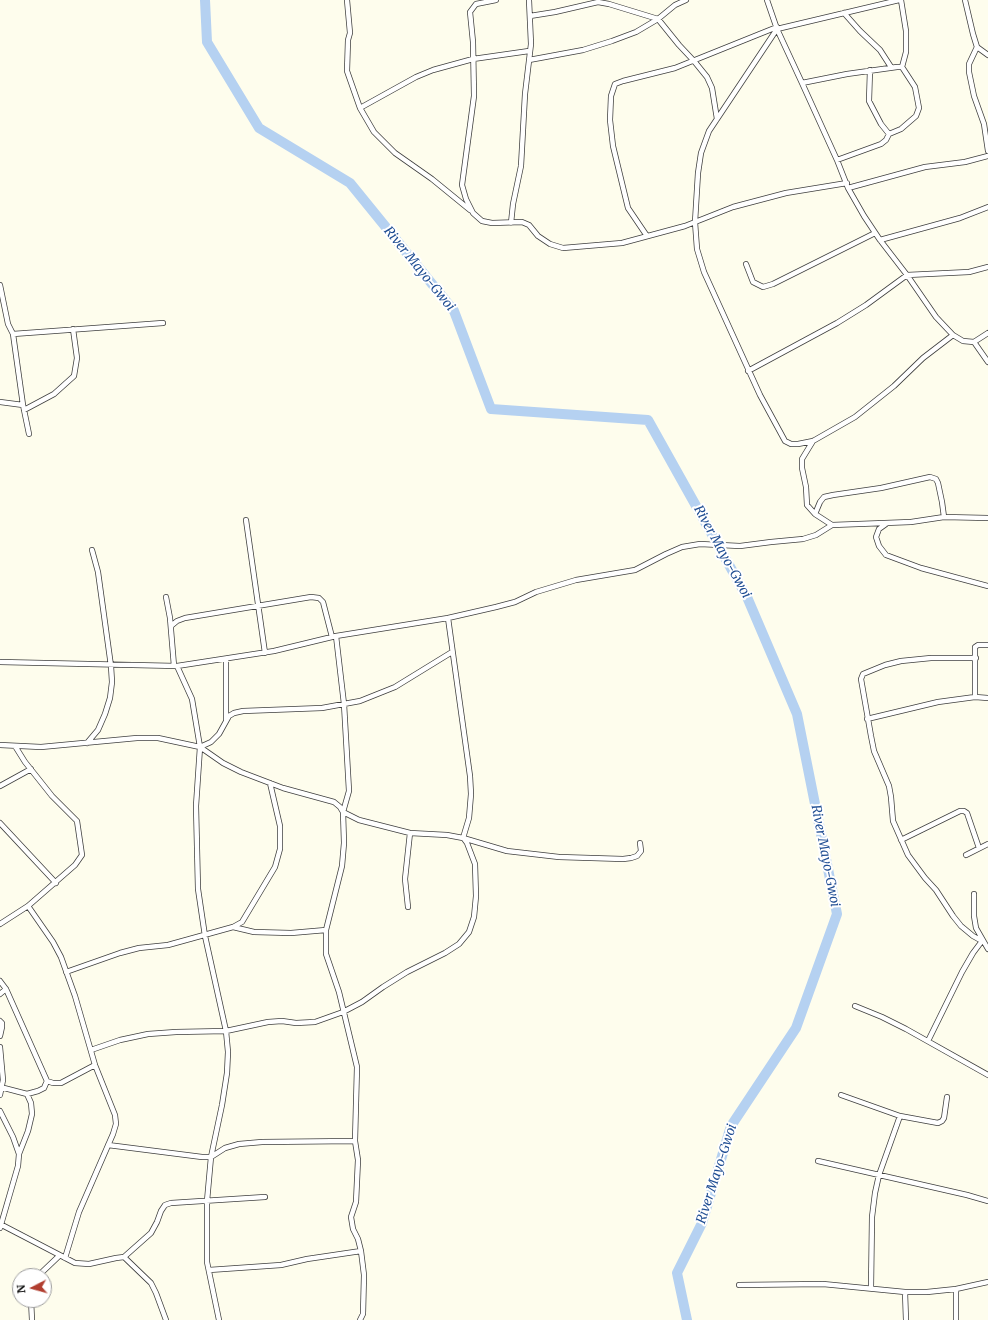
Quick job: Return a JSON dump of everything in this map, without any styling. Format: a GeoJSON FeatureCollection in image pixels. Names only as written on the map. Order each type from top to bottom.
{"type":"FeatureCollection","features":[{"type":"Feature","properties":{"kind":"street"},"geometry":{"type":"LineString","coordinates":[[347,0],[350,33],[348,40],[346,71],[360,108],[374,132],[395,153],[432,180],[482,221],[492,223],[522,222],[529,225],[538,236],[550,244],[563,248],[622,243],[695,222],[733,207],[786,193],[847,185],[925,167],[965,162],[988,156]]}},
{"type":"Feature","properties":{"kind":"street"},"geometry":{"type":"LineString","coordinates":[[473,213],[466,199],[462,185],[474,96],[470,12],[476,4],[496,0]]}},
{"type":"Feature","properties":{"kind":"street"},"geometry":{"type":"LineString","coordinates":[[511,223],[513,204],[521,166],[531,37],[529,0]]}},
{"type":"Feature","properties":{"kind":"street"},"geometry":{"type":"LineString","coordinates":[[529,60],[583,50],[636,32],[658,19],[675,5],[686,0]]}},
{"type":"Feature","properties":{"kind":"street"},"geometry":{"type":"LineString","coordinates":[[767,0],[777,28],[847,185],[875,233],[907,275],[936,317],[954,335],[963,341],[974,342],[988,333]]}},
{"type":"Feature","properties":{"kind":"street"},"geometry":{"type":"LineString","coordinates":[[647,236],[628,208],[616,158],[610,120],[612,89],[615,84],[623,80],[675,68],[777,28],[900,0],[906,31],[906,52],[902,67],[915,87],[919,108],[916,116],[901,129],[889,134],[886,140],[881,144],[837,160]]}},
{"type":"Feature","properties":{"kind":"street"},"geometry":{"type":"LineString","coordinates":[[965,0],[977,47],[988,55]]}},
{"type":"Feature","properties":{"kind":"street"},"geometry":{"type":"LineString","coordinates":[[530,16],[598,2],[658,19],[707,77],[712,88],[717,119]]}},
{"type":"Feature","properties":{"kind":"street"},"geometry":{"type":"LineString","coordinates":[[844,13],[880,50],[891,67]]}},
{"type":"Feature","properties":{"kind":"street"},"geometry":{"type":"LineString","coordinates":[[777,28],[709,131],[701,153],[698,173],[695,222],[698,249],[704,272],[748,371],[785,441],[791,444],[813,441],[855,418],[894,386],[923,358],[954,335]]}},
{"type":"Feature","properties":{"kind":"street"},"geometry":{"type":"LineString","coordinates":[[977,47],[969,64],[969,72],[974,96],[984,124],[988,151]]}},
{"type":"Feature","properties":{"kind":"street"},"geometry":{"type":"LineString","coordinates":[[360,108],[416,77],[433,70],[473,59],[529,51]]}},
{"type":"Feature","properties":{"kind":"street"},"geometry":{"type":"LineString","coordinates":[[802,84],[870,70],[902,67]]}},
{"type":"Feature","properties":{"kind":"street"},"geometry":{"type":"LineString","coordinates":[[870,70],[869,101],[881,124],[889,134]]}},
{"type":"Feature","properties":{"kind":"street"},"geometry":{"type":"LineString","coordinates":[[880,240],[960,218],[988,207]]}},
{"type":"Feature","properties":{"kind":"street"},"geometry":{"type":"LineString","coordinates":[[746,264],[753,282],[763,287],[773,284],[875,233]]}},
{"type":"Feature","properties":{"kind":"street"},"geometry":{"type":"LineString","coordinates":[[748,371],[837,323],[866,305],[907,275],[969,272],[988,268]]}},
{"type":"Feature","properties":{"kind":"street"},"geometry":{"type":"LineString","coordinates":[[0,285],[8,324],[13,334],[18,377],[29,434]]}},
{"type":"Feature","properties":{"kind":"street"},"geometry":{"type":"LineString","coordinates":[[13,334],[163,323]]}},
{"type":"Feature","properties":{"kind":"street"},"geometry":{"type":"LineString","coordinates":[[0,402],[24,408],[54,394],[74,376],[77,358],[73,329]]}},
{"type":"Feature","properties":{"kind":"street"},"geometry":{"type":"LineString","coordinates":[[974,342],[988,362]]}},
{"type":"Feature","properties":{"kind":"street"},"geometry":{"type":"LineString","coordinates":[[813,441],[802,460],[807,505],[815,514],[832,525]]}},
{"type":"Feature","properties":{"kind":"street"},"geometry":{"type":"LineString","coordinates":[[815,514],[824,497],[930,478],[936,479],[938,483],[944,517]]}},
{"type":"Feature","properties":{"kind":"street"},"geometry":{"type":"LineString","coordinates":[[0,662],[111,666],[176,666],[226,659],[265,653],[334,636],[448,618],[515,602],[536,592],[576,580],[635,570],[682,547],[700,544],[740,546],[803,539],[816,535],[832,525],[886,524],[944,517],[988,518]]}},
{"type":"Feature","properties":{"kind":"street"},"geometry":{"type":"LineString","coordinates":[[246,520],[265,653]]}},
{"type":"Feature","properties":{"kind":"street"},"geometry":{"type":"LineString","coordinates":[[886,524],[880,529],[876,537],[879,546],[886,554],[921,568],[988,586]]}},
{"type":"Feature","properties":{"kind":"street"},"geometry":{"type":"LineString","coordinates":[[87,743],[98,730],[107,709],[112,682],[98,572],[92,550]]}},
{"type":"Feature","properties":{"kind":"street"},"geometry":{"type":"LineString","coordinates":[[166,597],[176,666],[192,699],[200,747],[196,806],[196,857],[198,889],[204,936],[226,1031],[228,1052],[227,1072],[222,1105],[211,1157],[207,1201],[208,1262],[219,1320]]}},
{"type":"Feature","properties":{"kind":"street"},"geometry":{"type":"LineString","coordinates":[[170,626],[185,618],[311,597],[319,598],[323,602],[334,636],[344,704],[350,791],[343,812],[344,843],[342,866],[326,930],[326,954],[330,970],[339,992],[357,1068],[355,1141],[358,1168],[356,1202],[351,1217],[353,1229],[358,1239],[361,1251],[364,1274],[363,1314],[360,1320]]}},
{"type":"Feature","properties":{"kind":"street"},"geometry":{"type":"LineString","coordinates":[[448,618],[470,776],[471,794],[468,818],[463,838]]}},
{"type":"Feature","properties":{"kind":"street"},"geometry":{"type":"LineString","coordinates":[[975,697],[976,647],[978,645],[988,645]]}},
{"type":"Feature","properties":{"kind":"street"},"geometry":{"type":"LineString","coordinates":[[200,747],[211,742],[219,734],[229,716],[234,713],[243,711],[322,708],[360,701],[395,687],[452,652]]}},
{"type":"Feature","properties":{"kind":"street"},"geometry":{"type":"LineString","coordinates":[[976,658],[931,658],[901,661],[885,665],[863,674],[861,679],[867,719],[874,750],[889,786],[893,821],[901,840],[908,855],[936,890],[952,916],[965,930],[982,941]]}},
{"type":"Feature","properties":{"kind":"street"},"geometry":{"type":"LineString","coordinates":[[226,659],[226,722]]}},
{"type":"Feature","properties":{"kind":"street"},"geometry":{"type":"LineString","coordinates":[[867,719],[938,702],[975,697],[988,698]]}},
{"type":"Feature","properties":{"kind":"street"},"geometry":{"type":"LineString","coordinates":[[0,745],[52,746],[137,738],[158,738],[200,747],[223,763],[270,783],[334,802],[343,812],[359,820],[410,833],[447,835],[463,838],[507,851],[560,857],[623,859],[637,856],[640,851],[640,843]]}},
{"type":"Feature","properties":{"kind":"street"},"geometry":{"type":"LineString","coordinates":[[0,924],[28,906],[56,883],[75,865],[82,855],[78,825],[74,817],[52,796],[25,762],[15,746]]}},
{"type":"Feature","properties":{"kind":"street"},"geometry":{"type":"LineString","coordinates":[[0,786],[31,769]]}},
{"type":"Feature","properties":{"kind":"street"},"geometry":{"type":"LineString","coordinates":[[66,972],[120,953],[139,948],[168,945],[204,936],[218,930],[233,927],[242,922],[275,867],[280,849],[280,826],[270,783]]}},
{"type":"Feature","properties":{"kind":"street"},"geometry":{"type":"LineString","coordinates":[[901,840],[964,810],[967,813],[979,848]]}},
{"type":"Feature","properties":{"kind":"street"},"geometry":{"type":"LineString","coordinates":[[0,823],[56,883]]}},
{"type":"Feature","properties":{"kind":"street"},"geometry":{"type":"LineString","coordinates":[[408,907],[406,879],[410,833]]}},
{"type":"Feature","properties":{"kind":"street"},"geometry":{"type":"LineString","coordinates":[[91,1050],[120,1040],[148,1034],[226,1031],[268,1022],[315,1022],[343,1012],[362,1002],[407,972],[445,953],[459,944],[469,932],[474,917],[476,896],[475,864],[467,843],[463,838]]}},
{"type":"Feature","properties":{"kind":"street"},"geometry":{"type":"LineString","coordinates":[[966,855],[988,844]]}},
{"type":"Feature","properties":{"kind":"street"},"geometry":{"type":"LineString","coordinates":[[974,894],[974,916],[976,928],[988,950]]}},
{"type":"Feature","properties":{"kind":"street"},"geometry":{"type":"LineString","coordinates":[[28,906],[53,942],[66,972],[75,996],[95,1065],[115,1115],[116,1124],[79,1212],[65,1258]]}},
{"type":"Feature","properties":{"kind":"street"},"geometry":{"type":"LineString","coordinates":[[233,927],[254,932],[291,933],[326,930]]}},
{"type":"Feature","properties":{"kind":"street"},"geometry":{"type":"LineString","coordinates":[[928,1041],[962,972],[982,941]]}},
{"type":"Feature","properties":{"kind":"street"},"geometry":{"type":"LineString","coordinates":[[0,981],[6,989],[47,1080],[53,1083],[61,1083],[95,1065]]}},
{"type":"Feature","properties":{"kind":"street"},"geometry":{"type":"LineString","coordinates":[[0,994],[6,989]]}},
{"type":"Feature","properties":{"kind":"street"},"geometry":{"type":"LineString","coordinates":[[855,1006],[882,1017],[988,1075]]}},
{"type":"Feature","properties":{"kind":"street"},"geometry":{"type":"LineString","coordinates":[[0,1021],[2,1023],[2,1027],[0,1036]]}},
{"type":"Feature","properties":{"kind":"street"},"geometry":{"type":"LineString","coordinates":[[0,1047],[2,1066],[0,1095]]}},
{"type":"Feature","properties":{"kind":"street"},"geometry":{"type":"LineString","coordinates":[[1,1087],[27,1094],[38,1092],[44,1088],[47,1080]]}},
{"type":"Feature","properties":{"kind":"street"},"geometry":{"type":"LineString","coordinates":[[27,1094],[31,1103],[32,1114],[28,1131],[19,1154],[18,1166],[0,1225],[59,1256],[82,1265],[124,1257],[151,1233],[157,1222],[160,1211],[165,1205],[171,1203],[265,1197]]}},
{"type":"Feature","properties":{"kind":"street"},"geometry":{"type":"LineString","coordinates":[[841,1095],[900,1116],[938,1123],[944,1118],[947,1097]]}},
{"type":"Feature","properties":{"kind":"street"},"geometry":{"type":"LineString","coordinates":[[0,1111],[13,1137],[19,1154]]}},
{"type":"Feature","properties":{"kind":"street"},"geometry":{"type":"LineString","coordinates":[[870,1288],[872,1217],[875,1192],[879,1175],[900,1116]]}},
{"type":"Feature","properties":{"kind":"street"},"geometry":{"type":"LineString","coordinates":[[108,1145],[211,1157],[225,1148],[239,1144],[269,1142],[355,1141]]}},
{"type":"Feature","properties":{"kind":"street"},"geometry":{"type":"LineString","coordinates":[[818,1161],[967,1194],[988,1201]]}},
{"type":"Feature","properties":{"kind":"street"},"geometry":{"type":"LineString","coordinates":[[209,1270],[281,1265],[314,1258],[361,1251]]}},
{"type":"Feature","properties":{"kind":"street"},"geometry":{"type":"LineString","coordinates":[[46,1268],[59,1256]]}},
{"type":"Feature","properties":{"kind":"street"},"geometry":{"type":"LineString","coordinates":[[124,1257],[151,1284],[166,1320]]}},
{"type":"Feature","properties":{"kind":"street"},"geometry":{"type":"LineString","coordinates":[[739,1285],[823,1284],[905,1292],[927,1292],[956,1289],[988,1282]]}},
{"type":"Feature","properties":{"kind":"street"},"geometry":{"type":"LineString","coordinates":[[956,1289],[956,1320]]}},
{"type":"Feature","properties":{"kind":"street"},"geometry":{"type":"LineString","coordinates":[[905,1292],[906,1320]]}},
{"type":"Feature","properties":{"kind":"street"},"geometry":{"type":"LineString","coordinates":[[31,1308],[32,1320]]}},
{"type":"Feature","properties":{"kind":"waterway","name":"River Mayo-Gwoi"},"geometry":{"type":"LineString","coordinates":[[205,0],[207,42],[259,128],[350,183],[454,311],[491,409],[648,420],[747,597],[797,714],[837,914],[796,1028],[731,1126],[702,1223],[677,1273],[687,1320]]}}]}
